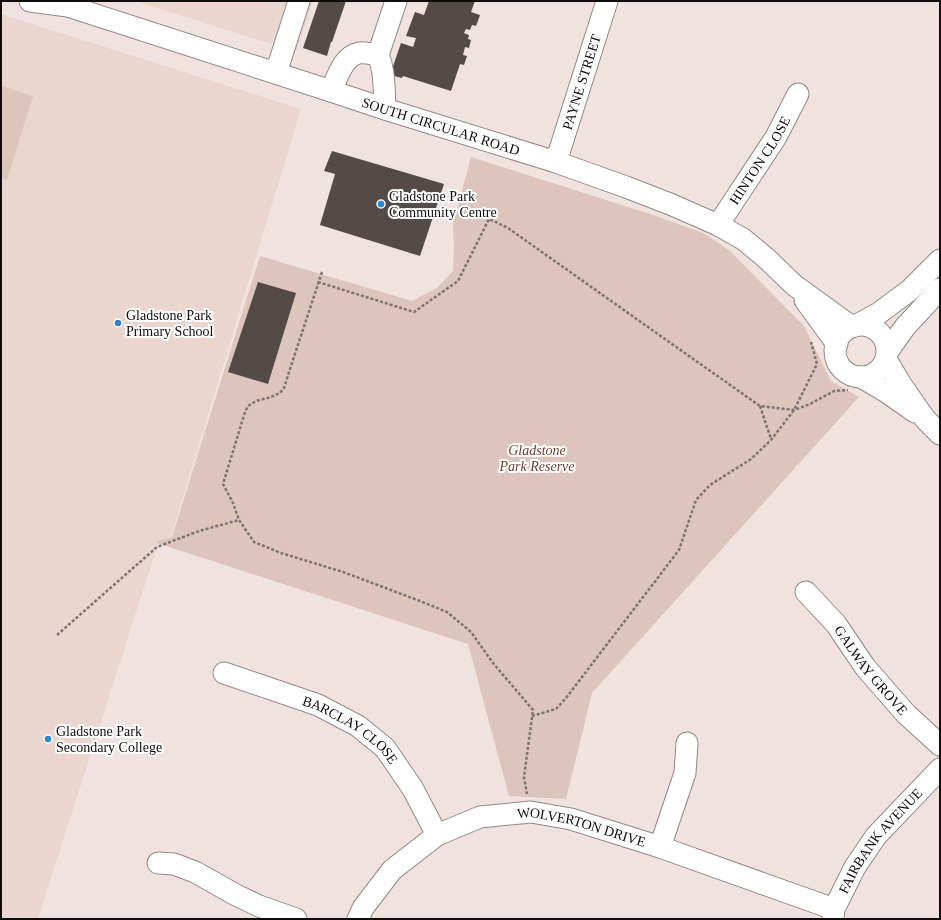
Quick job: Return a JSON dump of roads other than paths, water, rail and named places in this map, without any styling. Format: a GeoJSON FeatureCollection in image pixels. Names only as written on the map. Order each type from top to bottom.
{"type":"FeatureCollection","features":[{"type":"Feature","properties":{"kind":"street","name":"SOUTH CIRCULAR ROAD"},"geometry":{"type":"LineString","coordinates":[[30,1],[63,3],[385,109],[556,162],[670,204],[718,225],[743,239],[766,258],[794,285],[853,326]]}},
{"type":"Feature","properties":{"kind":"street"},"geometry":{"type":"LineString","coordinates":[[276,73],[299,1]]}},
{"type":"Feature","properties":{"kind":"street"},"geometry":{"type":"LineString","coordinates":[[385,109],[382,71],[378,55],[396,1]]}},
{"type":"Feature","properties":{"kind":"street","name":"PAYNE STREET"},"geometry":{"type":"LineString","coordinates":[[556,162],[606,1]]}},
{"type":"Feature","properties":{"kind":"street"},"geometry":{"type":"LineString","coordinates":[[331,90],[345,62],[351,56],[358,53],[378,55]]}},
{"type":"Feature","properties":{"kind":"street","name":"HINTON CLOSE"},"geometry":{"type":"LineString","coordinates":[[718,225],[776,137],[798,94]]}},
{"type":"Feature","properties":{"kind":"street"},"geometry":{"type":"LineString","coordinates":[[855,384],[853,376],[840,366],[837,360],[835,352],[836,344],[840,336],[845,331],[879,312],[910,290],[940,260]]}},
{"type":"Feature","properties":{"kind":"street","name":"SOUTH CIRCULAR ROAD"},"geometry":{"type":"LineString","coordinates":[[794,285],[836,344]]}},
{"type":"Feature","properties":{"kind":"street"},"geometry":{"type":"LineString","coordinates":[[855,384],[883,367],[887,355],[905,327],[940,289]]}},
{"type":"Feature","properties":{"kind":"street"},"geometry":{"type":"LineString","coordinates":[[853,326],[863,325],[871,327],[878,330],[883,336],[886,343],[887,355],[900,382],[925,419]]}},
{"type":"Feature","properties":{"kind":"street"},"geometry":{"type":"LineString","coordinates":[[855,384],[885,391],[925,419],[940,434]]}},
{"type":"Feature","properties":{"kind":"street","name":"GALWAY GROVE"},"geometry":{"type":"LineString","coordinates":[[806,592],[836,624],[865,667],[901,708],[940,745]]}},
{"type":"Feature","properties":{"kind":"street","name":"BARCLAY CLOSE"},"geometry":{"type":"LineString","coordinates":[[224,674],[318,705],[358,726],[385,748],[413,789],[437,835]]}},
{"type":"Feature","properties":{"kind":"street"},"geometry":{"type":"LineString","coordinates":[[660,847],[685,773],[687,743]]}},
{"type":"Feature","properties":{"kind":"street","name":"FAIRBANK AVENUE"},"geometry":{"type":"LineString","coordinates":[[834,914],[854,867],[876,836],[940,769]]}},
{"type":"Feature","properties":{"kind":"street","name":"WOLVERTON DRIVE"},"geometry":{"type":"LineString","coordinates":[[358,919],[363,908],[392,870],[437,835],[480,817],[531,812],[571,819],[660,847],[834,914]]}},
{"type":"Feature","properties":{"kind":"street"},"geometry":{"type":"LineString","coordinates":[[158,863],[174,864],[195,872],[259,906],[296,919]]}},
{"type":"Feature","properties":{"kind":"place","name":"Gladstone Park Community Centre"},"geometry":{"type":"Point","coordinates":[381,204]}},
{"type":"Feature","properties":{"kind":"place","name":"Gladstone Park Primary School"},"geometry":{"type":"Point","coordinates":[118,323]}},
{"type":"Feature","properties":{"kind":"place","name":"Gladstone Park Secondary College"},"geometry":{"type":"Point","coordinates":[48,739]}},
{"type":"Feature","properties":{"kind":"park label","name":"Gladstone Park Reserve"},"geometry":{"type":"Point","coordinates":[537,458]}}]}
